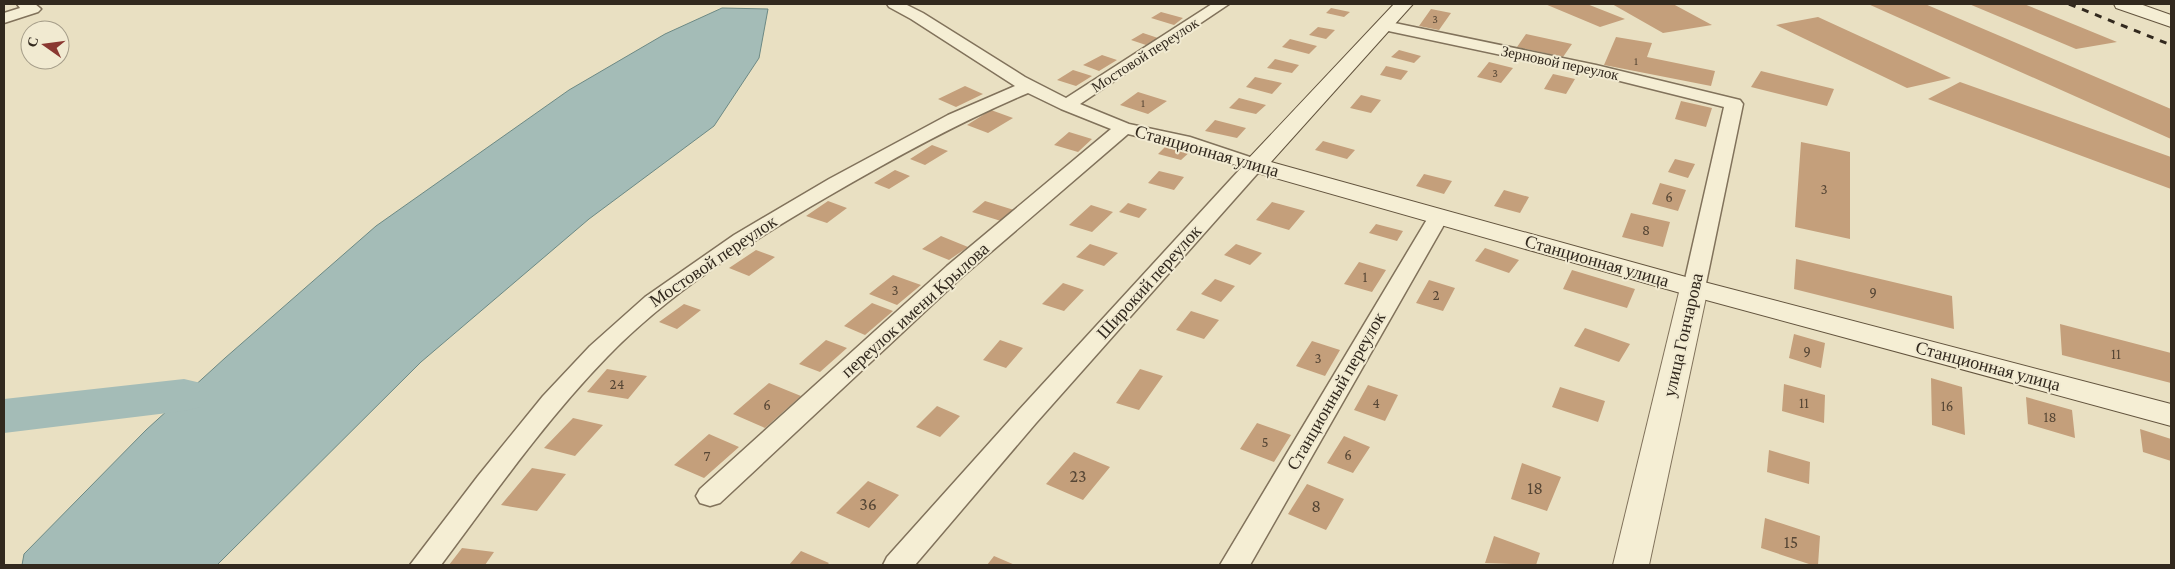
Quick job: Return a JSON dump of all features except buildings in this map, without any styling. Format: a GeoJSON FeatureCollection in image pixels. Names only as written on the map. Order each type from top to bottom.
{"type":"FeatureCollection","features":[{"type":"Feature","properties":{"kind":"main road","name":"Широкий переулок"},"geometry":{"type":"LineString","coordinates":[[1255,165],[1404,4]]}},
{"type":"Feature","properties":{"kind":"main road"},"geometry":{"type":"LineString","coordinates":[[2123,4],[2171,21]]}},
{"type":"Feature","properties":{"kind":"main road","name":"Станционная улица"},"geometry":{"type":"LineString","coordinates":[[1255,165],[1694,288],[2171,415]]}},
{"type":"Feature","properties":{"kind":"main road","name":"улица Гончарова"},"geometry":{"type":"LineString","coordinates":[[1631,565],[1694,288]]}},
{"type":"Feature","properties":{"kind":"street"},"geometry":{"type":"LineString","coordinates":[[4,18],[33,9],[24,4]]}},
{"type":"Feature","properties":{"kind":"street","name":"Станционная улица"},"geometry":{"type":"LineString","coordinates":[[894,4],[1029,86],[1067,105],[1124,128],[1183,141],[1255,165]]}},
{"type":"Feature","properties":{"kind":"street","name":"Мостовой переулок"},"geometry":{"type":"LineString","coordinates":[[1067,105],[1222,4]]}},
{"type":"Feature","properties":{"kind":"street","name":"Зерновой переулок"},"geometry":{"type":"LineString","coordinates":[[1385,26],[1596,70],[1734,104]]}},
{"type":"Feature","properties":{"kind":"street","name":"Мостовой переулок"},"geometry":{"type":"LineString","coordinates":[[425,565],[559,394],[631,320],[676,283],[778,216],[924,133],[990,101],[1029,86]]}},
{"type":"Feature","properties":{"kind":"street","name":"улица Гончарова"},"geometry":{"type":"LineString","coordinates":[[1694,288],[1734,104]]}},
{"type":"Feature","properties":{"kind":"street","name":"переулок имени Крылова"},"geometry":{"type":"LineString","coordinates":[[710,496],[954,270],[1070,176],[1124,128]]}},
{"type":"Feature","properties":{"kind":"street","name":"Широкий переулок"},"geometry":{"type":"LineString","coordinates":[[898,565],[1027,418],[1255,165]]}},
{"type":"Feature","properties":{"kind":"street","name":"Станционный переулок"},"geometry":{"type":"LineString","coordinates":[[1235,565],[1439,216]]}},
{"type":"Feature","properties":{"kind":"water"},"geometry":{"type":"Polygon","coordinates":[[[722,8],[768,9],[759,58],[714,126],[589,219],[421,362],[217,565],[22,565],[24,554],[146,430],[376,226],[569,90],[665,34],[722,8]]]}},
{"type":"Feature","properties":{"kind":"waterway"},"geometry":{"type":"LineString","coordinates":[[4,416],[184,395]]}},
{"type":"Feature","properties":{"kind":"railway"},"geometry":{"type":"LineString","coordinates":[[2069,4],[2171,45]]}}]}
